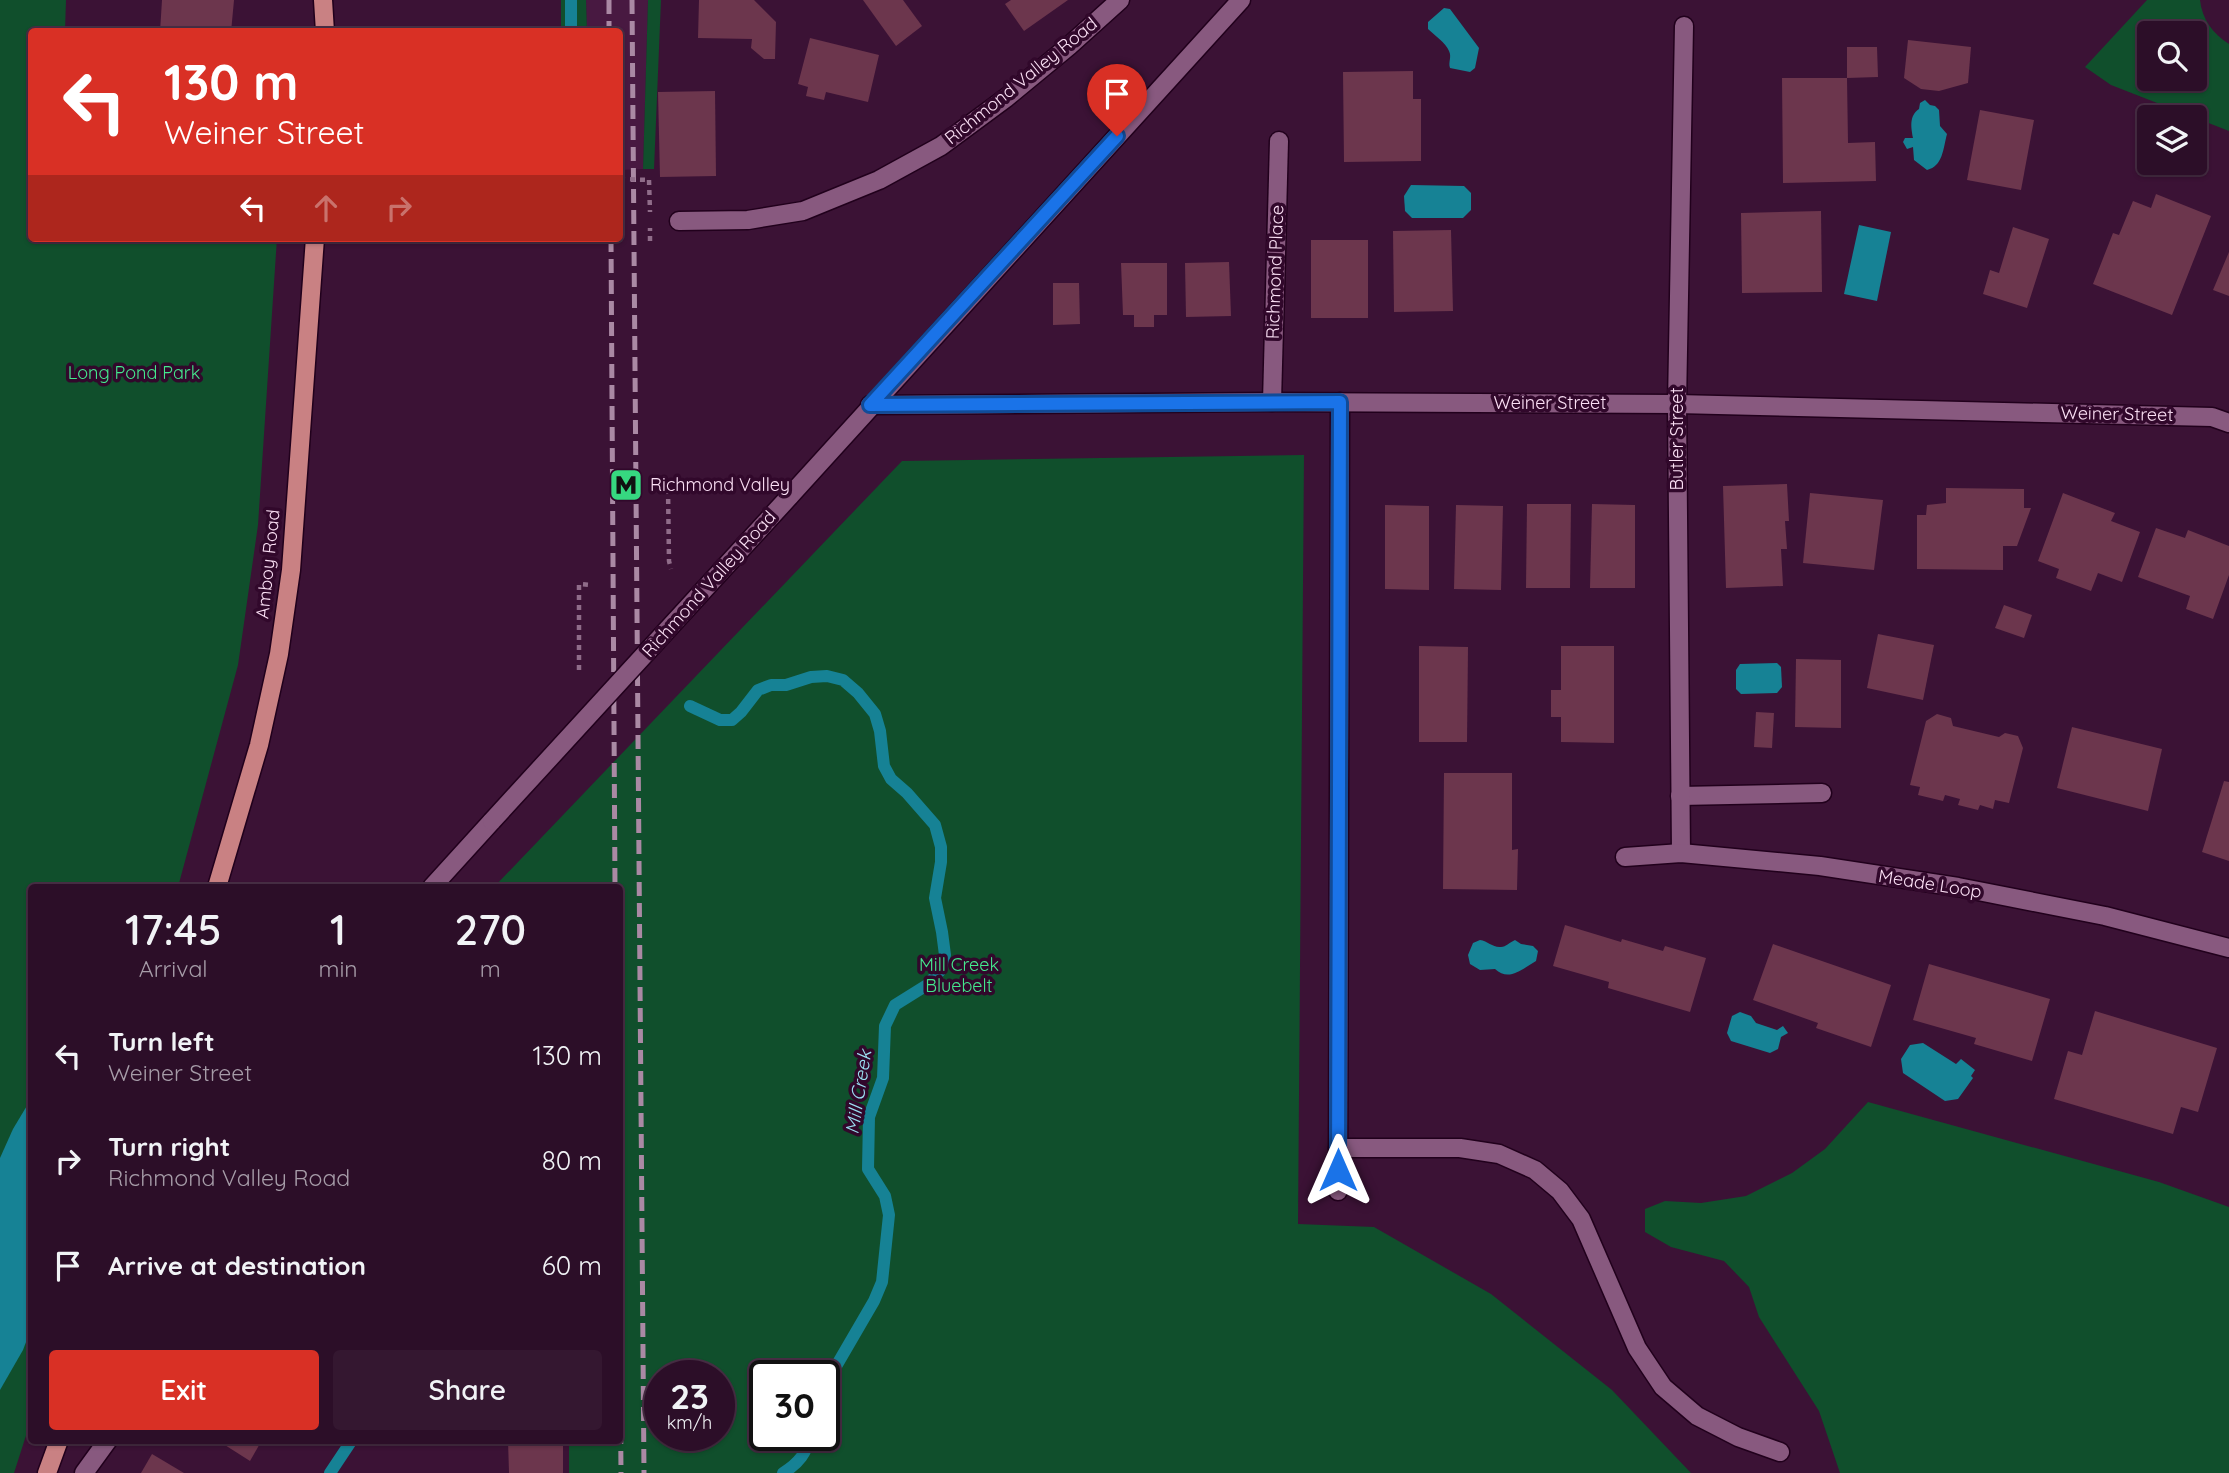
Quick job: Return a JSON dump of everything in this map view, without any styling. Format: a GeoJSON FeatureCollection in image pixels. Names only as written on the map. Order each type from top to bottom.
{"type":"FeatureCollection","features":[{"type":"Feature","properties":{"kind":"main road"},"geometry":{"type":"LineString","coordinates":[[323,0],[325,28]]}},
{"type":"Feature","properties":{"kind":"main road","name":"Amboy Road"},"geometry":{"type":"LineString","coordinates":[[218,884],[258,745],[279,654],[291,570],[315,242]]}},
{"type":"Feature","properties":{"kind":"main road"},"geometry":{"type":"LineString","coordinates":[[47,1473],[58,1444]]}},
{"type":"Feature","properties":{"kind":"street","name":"Richmond Valley Road"},"geometry":{"type":"LineString","coordinates":[[679,221],[748,220],[803,211],[878,180],[941,146],[1006,98],[1069,47],[1120,0]]}},
{"type":"Feature","properties":{"kind":"street","name":"Richmond Valley Road"},"geometry":{"type":"LineString","coordinates":[[435,884],[1241,0]]}},
{"type":"Feature","properties":{"kind":"street","name":"Butler Street"},"geometry":{"type":"LineString","coordinates":[[1681,853],[1677,404],[1684,26]]}},
{"type":"Feature","properties":{"kind":"street","name":"Richmond Place"},"geometry":{"type":"LineString","coordinates":[[1272,402],[1279,141]]}},
{"type":"Feature","properties":{"kind":"street","name":"Weiner Street"},"geometry":{"type":"LineString","coordinates":[[870,405],[1272,402],[1677,404],[2212,416],[2229,423]]}},
{"type":"Feature","properties":{"kind":"street"},"geometry":{"type":"LineString","coordinates":[[1338,1191],[1340,402]]}},
{"type":"Feature","properties":{"kind":"street"},"geometry":{"type":"LineString","coordinates":[[1680,796],[1822,793]]}},
{"type":"Feature","properties":{"kind":"street","name":"Meade Loop"},"geometry":{"type":"LineString","coordinates":[[1625,857],[1681,853],[1820,866],[1958,887],[2105,916],[2229,948]]}},
{"type":"Feature","properties":{"kind":"street"},"geometry":{"type":"LineString","coordinates":[[1338,1148],[1460,1148],[1499,1154],[1535,1170],[1560,1191],[1581,1219],[1637,1348],[1663,1387],[1697,1416],[1738,1437],[1780,1452]]}},
{"type":"Feature","properties":{"kind":"street"},"geometry":{"type":"LineString","coordinates":[[84,1473],[105,1444]]}},
{"type":"Feature","properties":{"kind":"path"},"geometry":{"type":"LineString","coordinates":[[623,179],[649,180],[650,241]]}},
{"type":"Feature","properties":{"kind":"path"},"geometry":{"type":"LineString","coordinates":[[660,486],[667,487],[671,569]]}},
{"type":"Feature","properties":{"kind":"path"},"geometry":{"type":"LineString","coordinates":[[579,670],[579,584],[590,585]]}},
{"type":"Feature","properties":{"kind":"shaded area"},"geometry":{"type":"Polygon","coordinates":[[[586,0],[648,0],[643,169],[623,170],[623,28],[587,28],[586,0]]]}},
{"type":"Feature","properties":{"kind":"green space","name":"Long Pond Park"},"geometry":{"type":"Polygon","coordinates":[[[0,0],[66,0],[65,28],[28,28],[28,242],[277,242],[258,525],[238,665],[179,884],[28,884],[28,1429],[14,1473],[0,1473],[0,0]]]}},
{"type":"Feature","properties":{"kind":"green space"},"geometry":{"type":"Polygon","coordinates":[[[561,0],[586,0],[587,28],[561,28],[561,0]]]}},
{"type":"Feature","properties":{"kind":"green space"},"geometry":{"type":"Polygon","coordinates":[[[648,0],[661,0],[654,169],[643,169],[648,0]]]}},
{"type":"Feature","properties":{"kind":"green space"},"geometry":{"type":"Polygon","coordinates":[[[2147,0],[2200,0],[2209,25],[2229,44],[2229,131],[2207,122],[2207,105],[2162,105],[2111,85],[2085,67],[2147,0]]]}},
{"type":"Feature","properties":{"kind":"green space","name":"Mill Creek Bluebelt"},"geometry":{"type":"Polygon","coordinates":[[[1304,455],[1298,1224],[1374,1227],[1491,1294],[1612,1390],[1691,1473],[569,1473],[569,1444],[623,1444],[623,884],[497,884],[902,461],[1304,455]]]}},
{"type":"Feature","properties":{"kind":"green space"},"geometry":{"type":"Polygon","coordinates":[[[1868,1102],[2159,1182],[2229,1207],[2229,1473],[1840,1473],[1819,1411],[1759,1317],[1749,1287],[1724,1261],[1671,1247],[1645,1232],[1645,1209],[1665,1201],[1701,1203],[1746,1196],[1792,1173],[1825,1149],[1868,1102]]]}},
{"type":"Feature","properties":{"kind":"water"},"geometry":{"type":"Polygon","coordinates":[[[1444,8],[1450,9],[1479,48],[1475,68],[1470,72],[1450,68],[1447,48],[1428,29],[1428,22],[1444,8]]]}},
{"type":"Feature","properties":{"kind":"water"},"geometry":{"type":"Polygon","coordinates":[[[1925,100],[1939,110],[1940,126],[1947,134],[1939,161],[1927,170],[1914,160],[1913,147],[1907,149],[1903,142],[1905,138],[1913,138],[1912,118],[1920,103],[1925,100]]]}},
{"type":"Feature","properties":{"kind":"water"},"geometry":{"type":"Polygon","coordinates":[[[1411,185],[1464,186],[1471,193],[1471,210],[1463,218],[1412,218],[1405,211],[1404,196],[1411,185]]]}},
{"type":"Feature","properties":{"kind":"water"},"geometry":{"type":"Polygon","coordinates":[[[1859,225],[1891,232],[1877,301],[1844,294],[1859,225]]]}},
{"type":"Feature","properties":{"kind":"water"},"geometry":{"type":"Polygon","coordinates":[[[1777,663],[1781,667],[1782,687],[1777,693],[1741,694],[1736,689],[1736,670],[1740,664],[1777,663]]]}},
{"type":"Feature","properties":{"kind":"water"},"geometry":{"type":"Polygon","coordinates":[[[1480,940],[1498,947],[1515,940],[1533,946],[1538,951],[1536,961],[1510,974],[1500,973],[1495,969],[1480,970],[1470,964],[1468,955],[1473,943],[1480,940]]]}},
{"type":"Feature","properties":{"kind":"water"},"geometry":{"type":"Polygon","coordinates":[[[1740,1012],[1751,1016],[1756,1023],[1777,1030],[1783,1026],[1788,1033],[1781,1037],[1778,1049],[1770,1053],[1731,1041],[1727,1033],[1732,1016],[1740,1012]]]}},
{"type":"Feature","properties":{"kind":"water"},"geometry":{"type":"Polygon","coordinates":[[[1923,1043],[1956,1064],[1961,1059],[1975,1070],[1971,1076],[1973,1078],[1958,1099],[1945,1101],[1903,1073],[1901,1059],[1910,1045],[1923,1043]]]}},
{"type":"Feature","properties":{"kind":"water"},"geometry":{"type":"Polygon","coordinates":[[[28,1104],[28,1337],[0,1390],[0,1158],[28,1104]]]}},
{"type":"Feature","properties":{"kind":"building"},"geometry":{"type":"Polygon","coordinates":[[[162,0],[234,0],[231,28],[160,28],[162,0]]]}},
{"type":"Feature","properties":{"kind":"building"},"geometry":{"type":"Polygon","coordinates":[[[699,0],[754,0],[776,22],[775,59],[764,59],[751,48],[752,39],[698,38],[699,0]]]}},
{"type":"Feature","properties":{"kind":"building"},"geometry":{"type":"Polygon","coordinates":[[[863,0],[903,0],[922,26],[896,46],[863,0]]]}},
{"type":"Feature","properties":{"kind":"building"},"geometry":{"type":"Polygon","coordinates":[[[1011,0],[1068,0],[1024,31],[1005,4],[1011,0]]]}},
{"type":"Feature","properties":{"kind":"building"},"geometry":{"type":"Polygon","coordinates":[[[810,38],[879,55],[868,102],[826,92],[824,100],[806,96],[808,87],[798,84],[810,38]]]}},
{"type":"Feature","properties":{"kind":"building"},"geometry":{"type":"Polygon","coordinates":[[[1908,40],[1971,47],[1968,83],[1939,91],[1921,89],[1904,78],[1908,40]]]}},
{"type":"Feature","properties":{"kind":"building"},"geometry":{"type":"Polygon","coordinates":[[[1847,47],[1877,47],[1878,77],[1847,78],[1847,47]]]}},
{"type":"Feature","properties":{"kind":"building"},"geometry":{"type":"Polygon","coordinates":[[[1413,71],[1413,99],[1421,99],[1421,161],[1344,162],[1343,72],[1413,71]]]}},
{"type":"Feature","properties":{"kind":"building"},"geometry":{"type":"Polygon","coordinates":[[[1782,78],[1847,78],[1848,143],[1875,142],[1876,181],[1783,183],[1782,78]]]}},
{"type":"Feature","properties":{"kind":"building"},"geometry":{"type":"Polygon","coordinates":[[[715,91],[716,176],[660,177],[658,92],[715,91]]]}},
{"type":"Feature","properties":{"kind":"building"},"geometry":{"type":"Polygon","coordinates":[[[1980,110],[2034,120],[2021,190],[1967,180],[1980,110]]]}},
{"type":"Feature","properties":{"kind":"building"},"geometry":{"type":"Polygon","coordinates":[[[2156,194],[2211,216],[2172,315],[2093,284],[2113,233],[2119,235],[2133,201],[2151,208],[2156,194]]]}},
{"type":"Feature","properties":{"kind":"building"},"geometry":{"type":"Polygon","coordinates":[[[1821,211],[1822,292],[1742,293],[1741,213],[1821,211]]]}},
{"type":"Feature","properties":{"kind":"building"},"geometry":{"type":"Polygon","coordinates":[[[2013,227],[2049,239],[2027,308],[1983,294],[1990,270],[1999,273],[2013,227]]]}},
{"type":"Feature","properties":{"kind":"building"},"geometry":{"type":"Polygon","coordinates":[[[1451,230],[1453,311],[1394,312],[1393,231],[1451,230]]]}},
{"type":"Feature","properties":{"kind":"building"},"geometry":{"type":"Polygon","coordinates":[[[1311,240],[1368,240],[1368,318],[1311,318],[1311,240]]]}},
{"type":"Feature","properties":{"kind":"building"},"geometry":{"type":"Polygon","coordinates":[[[2229,252],[2229,296],[2213,290],[2229,252]]]}},
{"type":"Feature","properties":{"kind":"building"},"geometry":{"type":"Polygon","coordinates":[[[1229,262],[1231,316],[1186,317],[1185,263],[1229,262]]]}},
{"type":"Feature","properties":{"kind":"building"},"geometry":{"type":"Polygon","coordinates":[[[1121,263],[1167,263],[1167,315],[1154,315],[1154,327],[1134,327],[1134,315],[1123,315],[1121,263]]]}},
{"type":"Feature","properties":{"kind":"building"},"geometry":{"type":"Polygon","coordinates":[[[1053,283],[1079,283],[1080,324],[1053,325],[1053,283]]]}},
{"type":"Feature","properties":{"kind":"building"},"geometry":{"type":"Polygon","coordinates":[[[1787,484],[1787,549],[1781,549],[1783,586],[1726,588],[1723,486],[1787,484]]]}},
{"type":"Feature","properties":{"kind":"building"},"geometry":{"type":"Polygon","coordinates":[[[1946,488],[2024,489],[2024,508],[2031,508],[2017,546],[2003,546],[2003,570],[1917,569],[1917,515],[1926,515],[1927,505],[1946,503],[1946,488]]]}},
{"type":"Feature","properties":{"kind":"building"},"geometry":{"type":"Polygon","coordinates":[[[1810,493],[1883,500],[1874,570],[1803,563],[1810,493]]]}},
{"type":"Feature","properties":{"kind":"building"},"geometry":{"type":"Polygon","coordinates":[[[2063,493],[2115,513],[2111,521],[2140,532],[2122,582],[2098,573],[2091,591],[2056,578],[2059,569],[2038,561],[2063,493]]]}},
{"type":"Feature","properties":{"kind":"building"},"geometry":{"type":"Polygon","coordinates":[[[1527,504],[1571,504],[1570,588],[1526,588],[1527,504]]]}},
{"type":"Feature","properties":{"kind":"building"},"geometry":{"type":"Polygon","coordinates":[[[1592,504],[1635,505],[1635,588],[1590,588],[1592,504]]]}},
{"type":"Feature","properties":{"kind":"building"},"geometry":{"type":"Polygon","coordinates":[[[1385,505],[1429,506],[1429,590],[1385,589],[1385,505]]]}},
{"type":"Feature","properties":{"kind":"building"},"geometry":{"type":"Polygon","coordinates":[[[1456,505],[1503,506],[1501,590],[1454,589],[1456,505]]]}},
{"type":"Feature","properties":{"kind":"building"},"geometry":{"type":"Polygon","coordinates":[[[2156,528],[2185,538],[2188,530],[2229,546],[2229,575],[2213,619],[2186,609],[2190,596],[2138,577],[2156,528]]]}},
{"type":"Feature","properties":{"kind":"building"},"geometry":{"type":"Polygon","coordinates":[[[2004,605],[2032,615],[2024,638],[1995,628],[2004,605]]]}},
{"type":"Feature","properties":{"kind":"building"},"geometry":{"type":"Polygon","coordinates":[[[1878,634],[1934,645],[1923,700],[1867,688],[1878,634]]]}},
{"type":"Feature","properties":{"kind":"building"},"geometry":{"type":"Polygon","coordinates":[[[1419,646],[1468,647],[1467,742],[1419,742],[1419,646]]]}},
{"type":"Feature","properties":{"kind":"building"},"geometry":{"type":"Polygon","coordinates":[[[1561,646],[1614,646],[1614,743],[1561,742],[1561,717],[1551,717],[1551,690],[1561,690],[1561,646]]]}},
{"type":"Feature","properties":{"kind":"building"},"geometry":{"type":"Polygon","coordinates":[[[1796,659],[1841,660],[1841,728],[1795,727],[1796,659]]]}},
{"type":"Feature","properties":{"kind":"building"},"geometry":{"type":"Polygon","coordinates":[[[1756,712],[1774,713],[1772,748],[1754,747],[1756,712]]]}},
{"type":"Feature","properties":{"kind":"building"},"geometry":{"type":"Polygon","coordinates":[[[1937,714],[1951,718],[1953,726],[1999,737],[2005,733],[2018,736],[2023,748],[2009,803],[1995,800],[1993,809],[1980,805],[1978,810],[1958,805],[1960,799],[1945,795],[1943,801],[1918,795],[1920,787],[1910,785],[1926,721],[1937,714]]]}},
{"type":"Feature","properties":{"kind":"building"},"geometry":{"type":"Polygon","coordinates":[[[2072,727],[2162,749],[2148,811],[2057,788],[2072,727]]]}},
{"type":"Feature","properties":{"kind":"building"},"geometry":{"type":"Polygon","coordinates":[[[1444,773],[1512,773],[1512,850],[1518,849],[1517,890],[1443,889],[1444,773]]]}},
{"type":"Feature","properties":{"kind":"building"},"geometry":{"type":"Polygon","coordinates":[[[2224,781],[2229,782],[2229,861],[2202,852],[2224,781]]]}},
{"type":"Feature","properties":{"kind":"building"},"geometry":{"type":"Polygon","coordinates":[[[1565,925],[1621,942],[1622,939],[1663,951],[1665,946],[1706,958],[1690,1012],[1608,988],[1609,982],[1553,966],[1565,925]]]}},
{"type":"Feature","properties":{"kind":"building"},"geometry":{"type":"Polygon","coordinates":[[[1773,944],[1891,985],[1871,1047],[1816,1028],[1818,1023],[1753,1000],[1773,944]]]}},
{"type":"Feature","properties":{"kind":"building"},"geometry":{"type":"Polygon","coordinates":[[[1929,964],[2050,999],[2032,1061],[1974,1044],[1976,1038],[1913,1020],[1929,964]]]}},
{"type":"Feature","properties":{"kind":"building"},"geometry":{"type":"Polygon","coordinates":[[[2095,1011],[2217,1048],[2198,1112],[2181,1107],[2173,1134],[2054,1099],[2068,1051],[2082,1055],[2095,1011]]]}},
{"type":"Feature","properties":{"kind":"building"},"geometry":{"type":"Polygon","coordinates":[[[223,1444],[260,1444],[250,1461],[223,1444]]]}},
{"type":"Feature","properties":{"kind":"building"},"geometry":{"type":"Polygon","coordinates":[[[508,1444],[563,1444],[563,1473],[509,1473],[508,1444]]]}},
{"type":"Feature","properties":{"kind":"building"},"geometry":{"type":"Polygon","coordinates":[[[152,1454],[184,1473],[141,1473],[152,1454]]]}},
{"type":"Feature","properties":{"kind":"waterway","name":"Mill Creek"},"geometry":{"type":"LineString","coordinates":[[571,0],[571,28]]}},
{"type":"Feature","properties":{"kind":"waterway","name":"Mill Creek"},"geometry":{"type":"LineString","coordinates":[[690,706],[720,720],[732,720],[758,690],[771,685],[786,685],[811,677],[827,676],[843,680],[875,714],[884,766],[891,779],[935,825],[941,847],[935,898],[945,955],[940,971],[927,985],[895,1005],[885,1026],[883,1078],[869,1117],[868,1169],[885,1196],[889,1215],[882,1282],[840,1360]]}},
{"type":"Feature","properties":{"kind":"waterway"},"geometry":{"type":"LineString","coordinates":[[330,1473],[349,1444]]}},
{"type":"Feature","properties":{"kind":"waterway","name":"Mill Creek"},"geometry":{"type":"LineString","coordinates":[[783,1473],[794,1465],[805,1451]]}},
{"type":"Feature","properties":{"kind":"railway"},"geometry":{"type":"LineString","coordinates":[[609,0],[609,28]]}},
{"type":"Feature","properties":{"kind":"railway"},"geometry":{"type":"LineString","coordinates":[[632,0],[644,1473]]}},
{"type":"Feature","properties":{"kind":"railway"},"geometry":{"type":"LineString","coordinates":[[611,242],[615,884]]}},
{"type":"Feature","properties":{"kind":"railway"},"geometry":{"type":"LineString","coordinates":[[621,1444],[621,1473]]}},
{"type":"Feature","properties":{"kind":"place","name":"Richmond Valley"},"geometry":{"type":"Point","coordinates":[626,485]}},
{"type":"Feature","properties":{"kind":"route"},"geometry":{"type":"LineString","coordinates":[[1117,136],[870,405],[1340,402],[1338,1170]]}}]}
